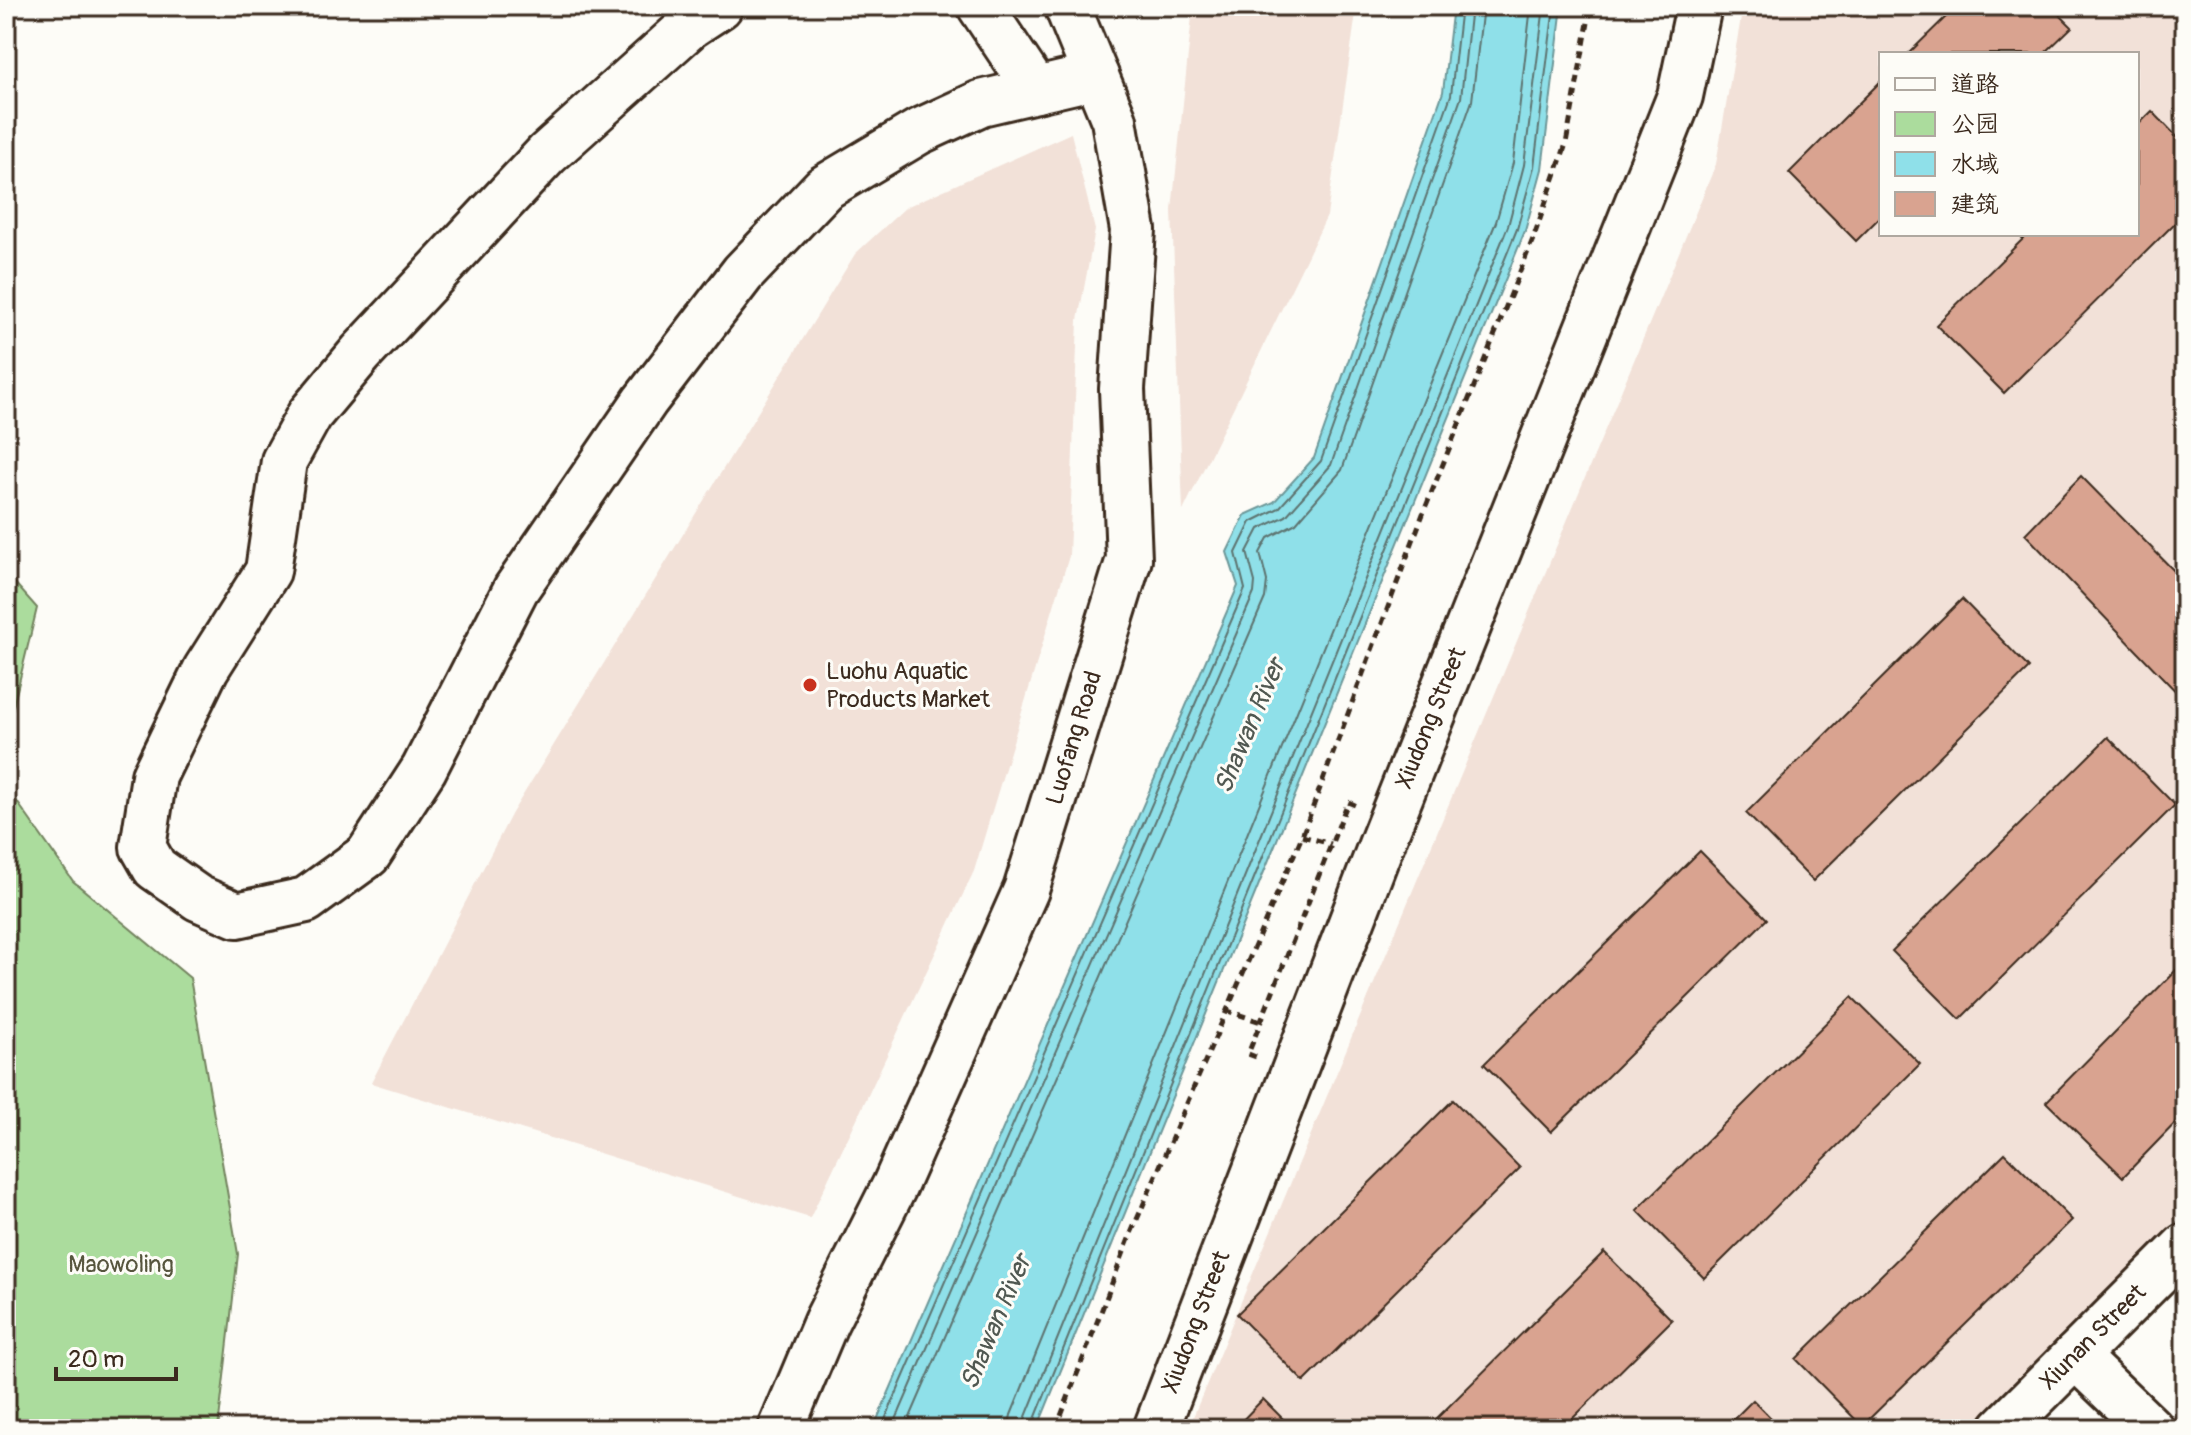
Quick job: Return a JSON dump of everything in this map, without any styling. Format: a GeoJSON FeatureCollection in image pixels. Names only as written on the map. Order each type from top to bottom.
{"type":"FeatureCollection","features":[{"type":"Feature","properties":{"kind":"street"},"geometry":{"type":"LineString","coordinates":[[720,6],[691,25],[547,154],[361,353],[310,414],[284,461],[268,571],[206,669],[154,776],[143,847],[155,868],[198,898],[237,915],[306,900],[368,855],[424,769],[516,589],[645,401],[743,273],[824,188],[981,103],[1096,76]]}},
{"type":"Feature","properties":{"kind":"street"},"geometry":{"type":"LineString","coordinates":[[980,6],[1036,90]]}},
{"type":"Feature","properties":{"kind":"street","name":"Luofang Road"},"geometry":{"type":"LineString","coordinates":[[781,1429],[826,1322],[895,1185],[1026,890],[1129,559],[1122,389],[1133,230],[1114,120],[1067,6]]}},
{"type":"Feature","properties":{"kind":"street","name":"Xiudong Street"},"geometry":{"type":"LineString","coordinates":[[1156,1429],[1383,840],[1680,96],[1699,6]]}},
{"type":"Feature","properties":{"kind":"street","name":"Xiunan Street"},"geometry":{"type":"LineString","coordinates":[[2002,1429],[2185,1246]]}},
{"type":"Feature","properties":{"kind":"street"},"geometry":{"type":"LineString","coordinates":[[2075,1356],[2151,1429]]}},
{"type":"Feature","properties":{"kind":"path"},"geometry":{"type":"LineString","coordinates":[[1056,1429],[1132,1231],[1302,836],[1423,514],[1538,225],[1566,144],[1591,6]]}},
{"type":"Feature","properties":{"kind":"path"},"geometry":{"type":"LineString","coordinates":[[1248,1054],[1348,802]]}},
{"type":"Feature","properties":{"kind":"path"},"geometry":{"type":"LineString","coordinates":[[1302,836],[1331,844]]}},
{"type":"Feature","properties":{"kind":"path"},"geometry":{"type":"LineString","coordinates":[[1225,1010],[1261,1022]]}},
{"type":"Feature","properties":{"kind":"shaded area"},"geometry":{"type":"Polygon","coordinates":[[[1193,6],[1357,6],[1327,216],[1183,511],[1172,210],[1193,6]]]}},
{"type":"Feature","properties":{"kind":"shaded area"},"geometry":{"type":"Polygon","coordinates":[[[1743,6],[2185,6],[2185,1211],[1968,1429],[1188,1429],[1716,164],[1743,6]]]}},
{"type":"Feature","properties":{"kind":"shaded area","name":"Luohu Aquatic Products Market"},"geometry":{"type":"Polygon","coordinates":[[[1071,133],[1095,230],[1078,320],[1069,556],[974,871],[810,1218],[371,1083],[512,813],[855,254],[906,207],[1071,133]]]}},
{"type":"Feature","properties":{"kind":"green space"},"geometry":{"type":"Polygon","coordinates":[[[6,573],[37,608],[6,736],[6,573]]]}},
{"type":"Feature","properties":{"kind":"green space","name":"Maowoling"},"geometry":{"type":"Polygon","coordinates":[[[6,786],[73,881],[190,978],[238,1254],[218,1429],[6,1429],[6,786]]]}},
{"type":"Feature","properties":{"kind":"water","name":"Shawan River"},"geometry":{"type":"Polygon","coordinates":[[[1453,6],[1562,6],[1542,169],[1525,231],[1037,1429],[873,1429],[1238,586],[1227,552],[1245,515],[1274,502],[1314,458],[1443,92],[1453,6]]]}},
{"type":"Feature","properties":{"kind":"building"},"geometry":{"type":"Polygon","coordinates":[[[1957,6],[2051,6],[2072,27],[2046,52],[1910,52],[1957,6]]]}},
{"type":"Feature","properties":{"kind":"building"},"geometry":{"type":"Polygon","coordinates":[[[1879,83],[1879,218],[1856,241],[1789,173],[1879,83]]]}},
{"type":"Feature","properties":{"kind":"building"},"geometry":{"type":"Polygon","coordinates":[[[2152,111],[2185,145],[2185,213],[2004,393],[1936,325],[2026,236],[2139,236],[2139,124],[2152,111]]]}},
{"type":"Feature","properties":{"kind":"building"},"geometry":{"type":"Polygon","coordinates":[[[2081,476],[2185,582],[2185,701],[2025,534],[2081,476]]]}},
{"type":"Feature","properties":{"kind":"building"},"geometry":{"type":"Polygon","coordinates":[[[1962,599],[2029,668],[1813,881],[1746,813],[1962,599]]]}},
{"type":"Feature","properties":{"kind":"building"},"geometry":{"type":"Polygon","coordinates":[[[2108,737],[2175,805],[1960,1019],[1892,951],[2108,737]]]}},
{"type":"Feature","properties":{"kind":"building"},"geometry":{"type":"Polygon","coordinates":[[[1700,851],[1767,919],[1551,1132],[1484,1064],[1700,851]]]}},
{"type":"Feature","properties":{"kind":"building"},"geometry":{"type":"Polygon","coordinates":[[[2185,961],[2185,1113],[2123,1177],[2046,1102],[2185,961]]]}},
{"type":"Feature","properties":{"kind":"building"},"geometry":{"type":"Polygon","coordinates":[[[1852,997],[1920,1064],[1704,1278],[1637,1210],[1852,997]]]}},
{"type":"Feature","properties":{"kind":"building"},"geometry":{"type":"Polygon","coordinates":[[[1453,1100],[1520,1168],[1304,1382],[1237,1314],[1453,1100]]]}},
{"type":"Feature","properties":{"kind":"building"},"geometry":{"type":"Polygon","coordinates":[[[2005,1153],[2072,1220],[1862,1426],[1796,1359],[2005,1153]]]}},
{"type":"Feature","properties":{"kind":"building"},"geometry":{"type":"Polygon","coordinates":[[[1604,1252],[1672,1320],[1562,1429],[1426,1429],[1604,1252]]]}},
{"type":"Feature","properties":{"kind":"building"},"geometry":{"type":"Polygon","coordinates":[[[1263,1399],[1293,1429],[1234,1429],[1263,1399]]]}},
{"type":"Feature","properties":{"kind":"building"},"geometry":{"type":"Polygon","coordinates":[[[1753,1400],[1782,1429],[1724,1429],[1753,1400]]]}},
{"type":"Feature","properties":{"kind":"place","name":"Luohu Aquatic Products Market"},"geometry":{"type":"Point","coordinates":[810,685]}}]}
